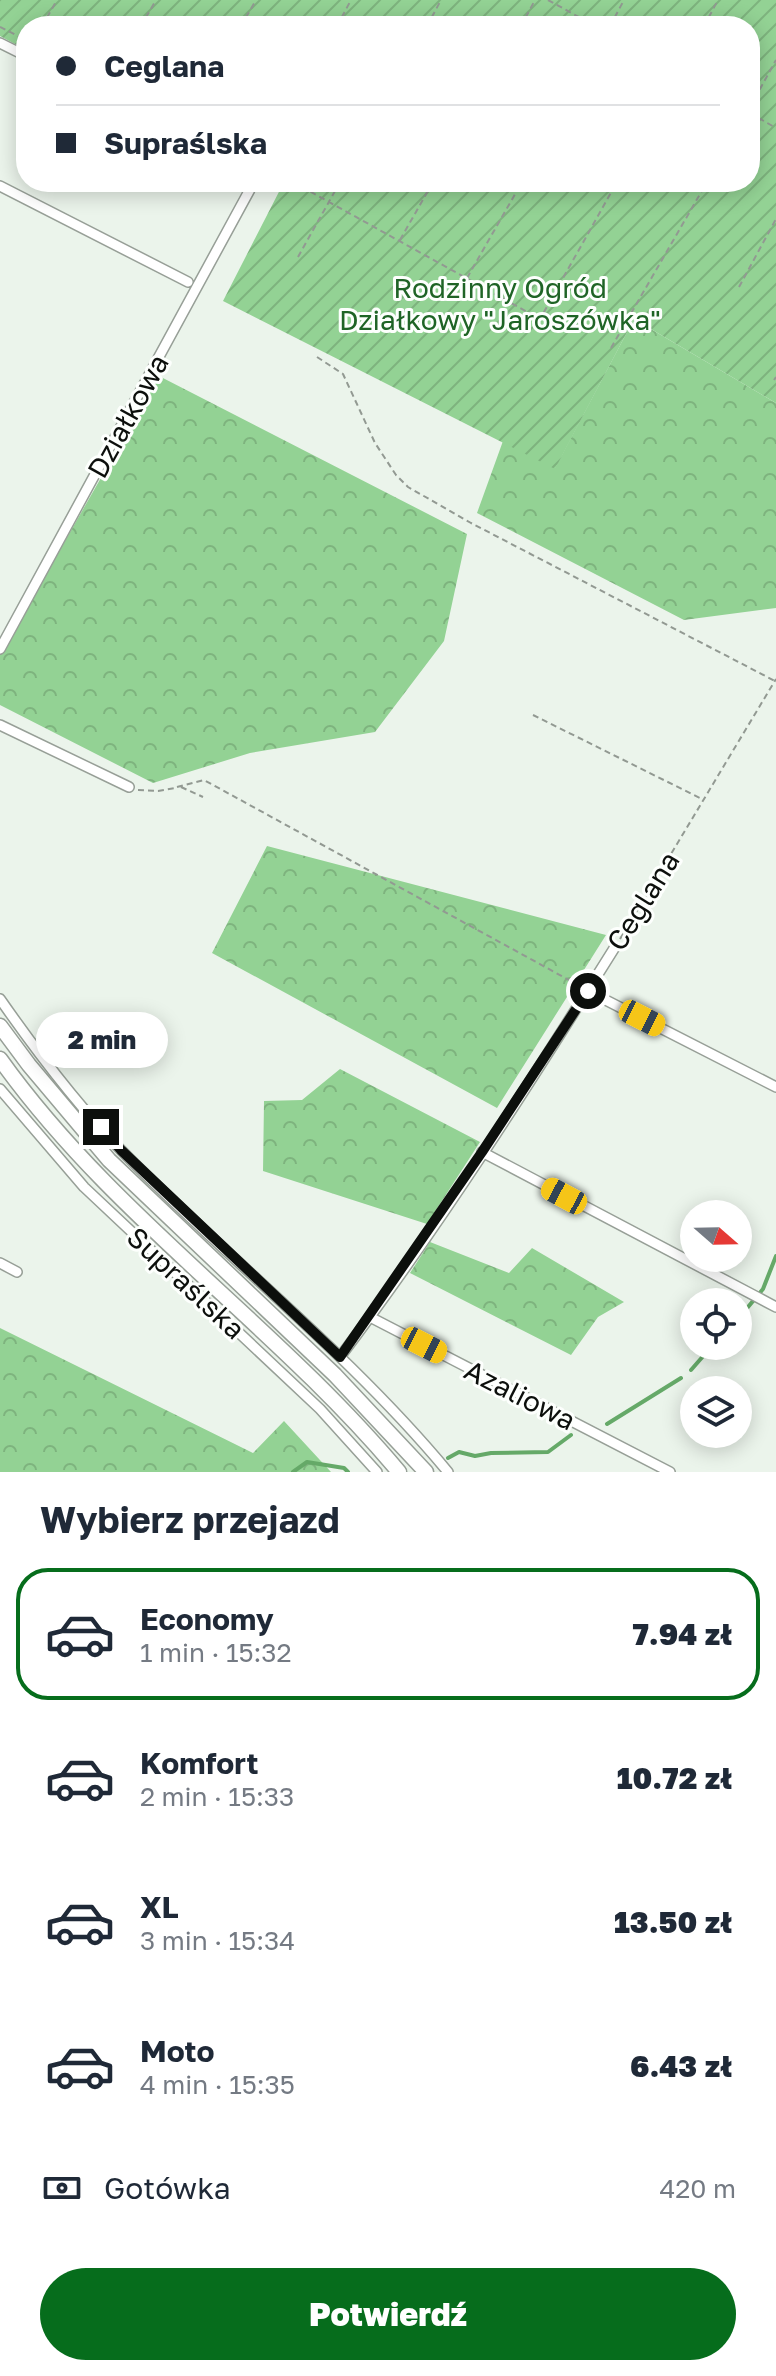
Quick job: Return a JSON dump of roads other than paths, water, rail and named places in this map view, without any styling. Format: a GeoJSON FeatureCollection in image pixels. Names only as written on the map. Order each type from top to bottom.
{"type":"FeatureCollection","features":[{"type":"Feature","properties":{"kind":"main road"},"geometry":{"type":"LineString","coordinates":[[0,1026],[109,1160],[335,1375],[426,1472]]}},
{"type":"Feature","properties":{"kind":"main road"},"geometry":{"type":"LineString","coordinates":[[0,1059],[97,1176],[322,1389],[399,1472]]}},
{"type":"Feature","properties":{"kind":"street"},"geometry":{"type":"LineString","coordinates":[[0,186],[188,282]]}},
{"type":"Feature","properties":{"kind":"street","name":"Działkowa"},"geometry":{"type":"LineString","coordinates":[[0,649],[249,192]]}},
{"type":"Feature","properties":{"kind":"street"},"geometry":{"type":"LineString","coordinates":[[0,725],[129,787]]}},
{"type":"Feature","properties":{"kind":"street","name":"Ceglana"},"geometry":{"type":"LineString","coordinates":[[340,1357],[482,1152],[615,947]]}},
{"type":"Feature","properties":{"kind":"street"},"geometry":{"type":"LineString","coordinates":[[588,991],[776,1087]]}},
{"type":"Feature","properties":{"kind":"street","name":"Supraślska"},"geometry":{"type":"LineString","coordinates":[[0,999],[42,1059],[121,1150],[340,1357],[411,1429],[448,1472]]}},
{"type":"Feature","properties":{"kind":"street","name":"Supraślska"},"geometry":{"type":"LineString","coordinates":[[0,1089],[84,1187],[320,1409],[377,1472]]}},
{"type":"Feature","properties":{"kind":"street"},"geometry":{"type":"LineString","coordinates":[[482,1152],[776,1307]]}},
{"type":"Feature","properties":{"kind":"street"},"geometry":{"type":"LineString","coordinates":[[0,1263],[17,1272]]}},
{"type":"Feature","properties":{"kind":"street","name":"Azaliowa"},"geometry":{"type":"LineString","coordinates":[[370,1317],[670,1472]]}},
{"type":"Feature","properties":{"kind":"waterway"},"geometry":{"type":"LineString","coordinates":[[752,1302],[763,1289],[776,1256]]}},
{"type":"Feature","properties":{"kind":"waterway"},"geometry":{"type":"LineString","coordinates":[[691,1370],[700,1360]]}},
{"type":"Feature","properties":{"kind":"waterway"},"geometry":{"type":"LineString","coordinates":[[607,1424],[680,1379]]}},
{"type":"Feature","properties":{"kind":"waterway"},"geometry":{"type":"LineString","coordinates":[[448,1458],[459,1452],[475,1456],[548,1452],[571,1435]]}},
{"type":"Feature","properties":{"kind":"waterway"},"geometry":{"type":"LineString","coordinates":[[293,1472],[307,1462],[344,1468],[348,1472]]}},
{"type":"Feature","properties":{"kind":"park label","name":"Rodzinny Ogród Działkowy \"Jaroszówka\""},"geometry":{"type":"Point","coordinates":[500,304]}}]}
